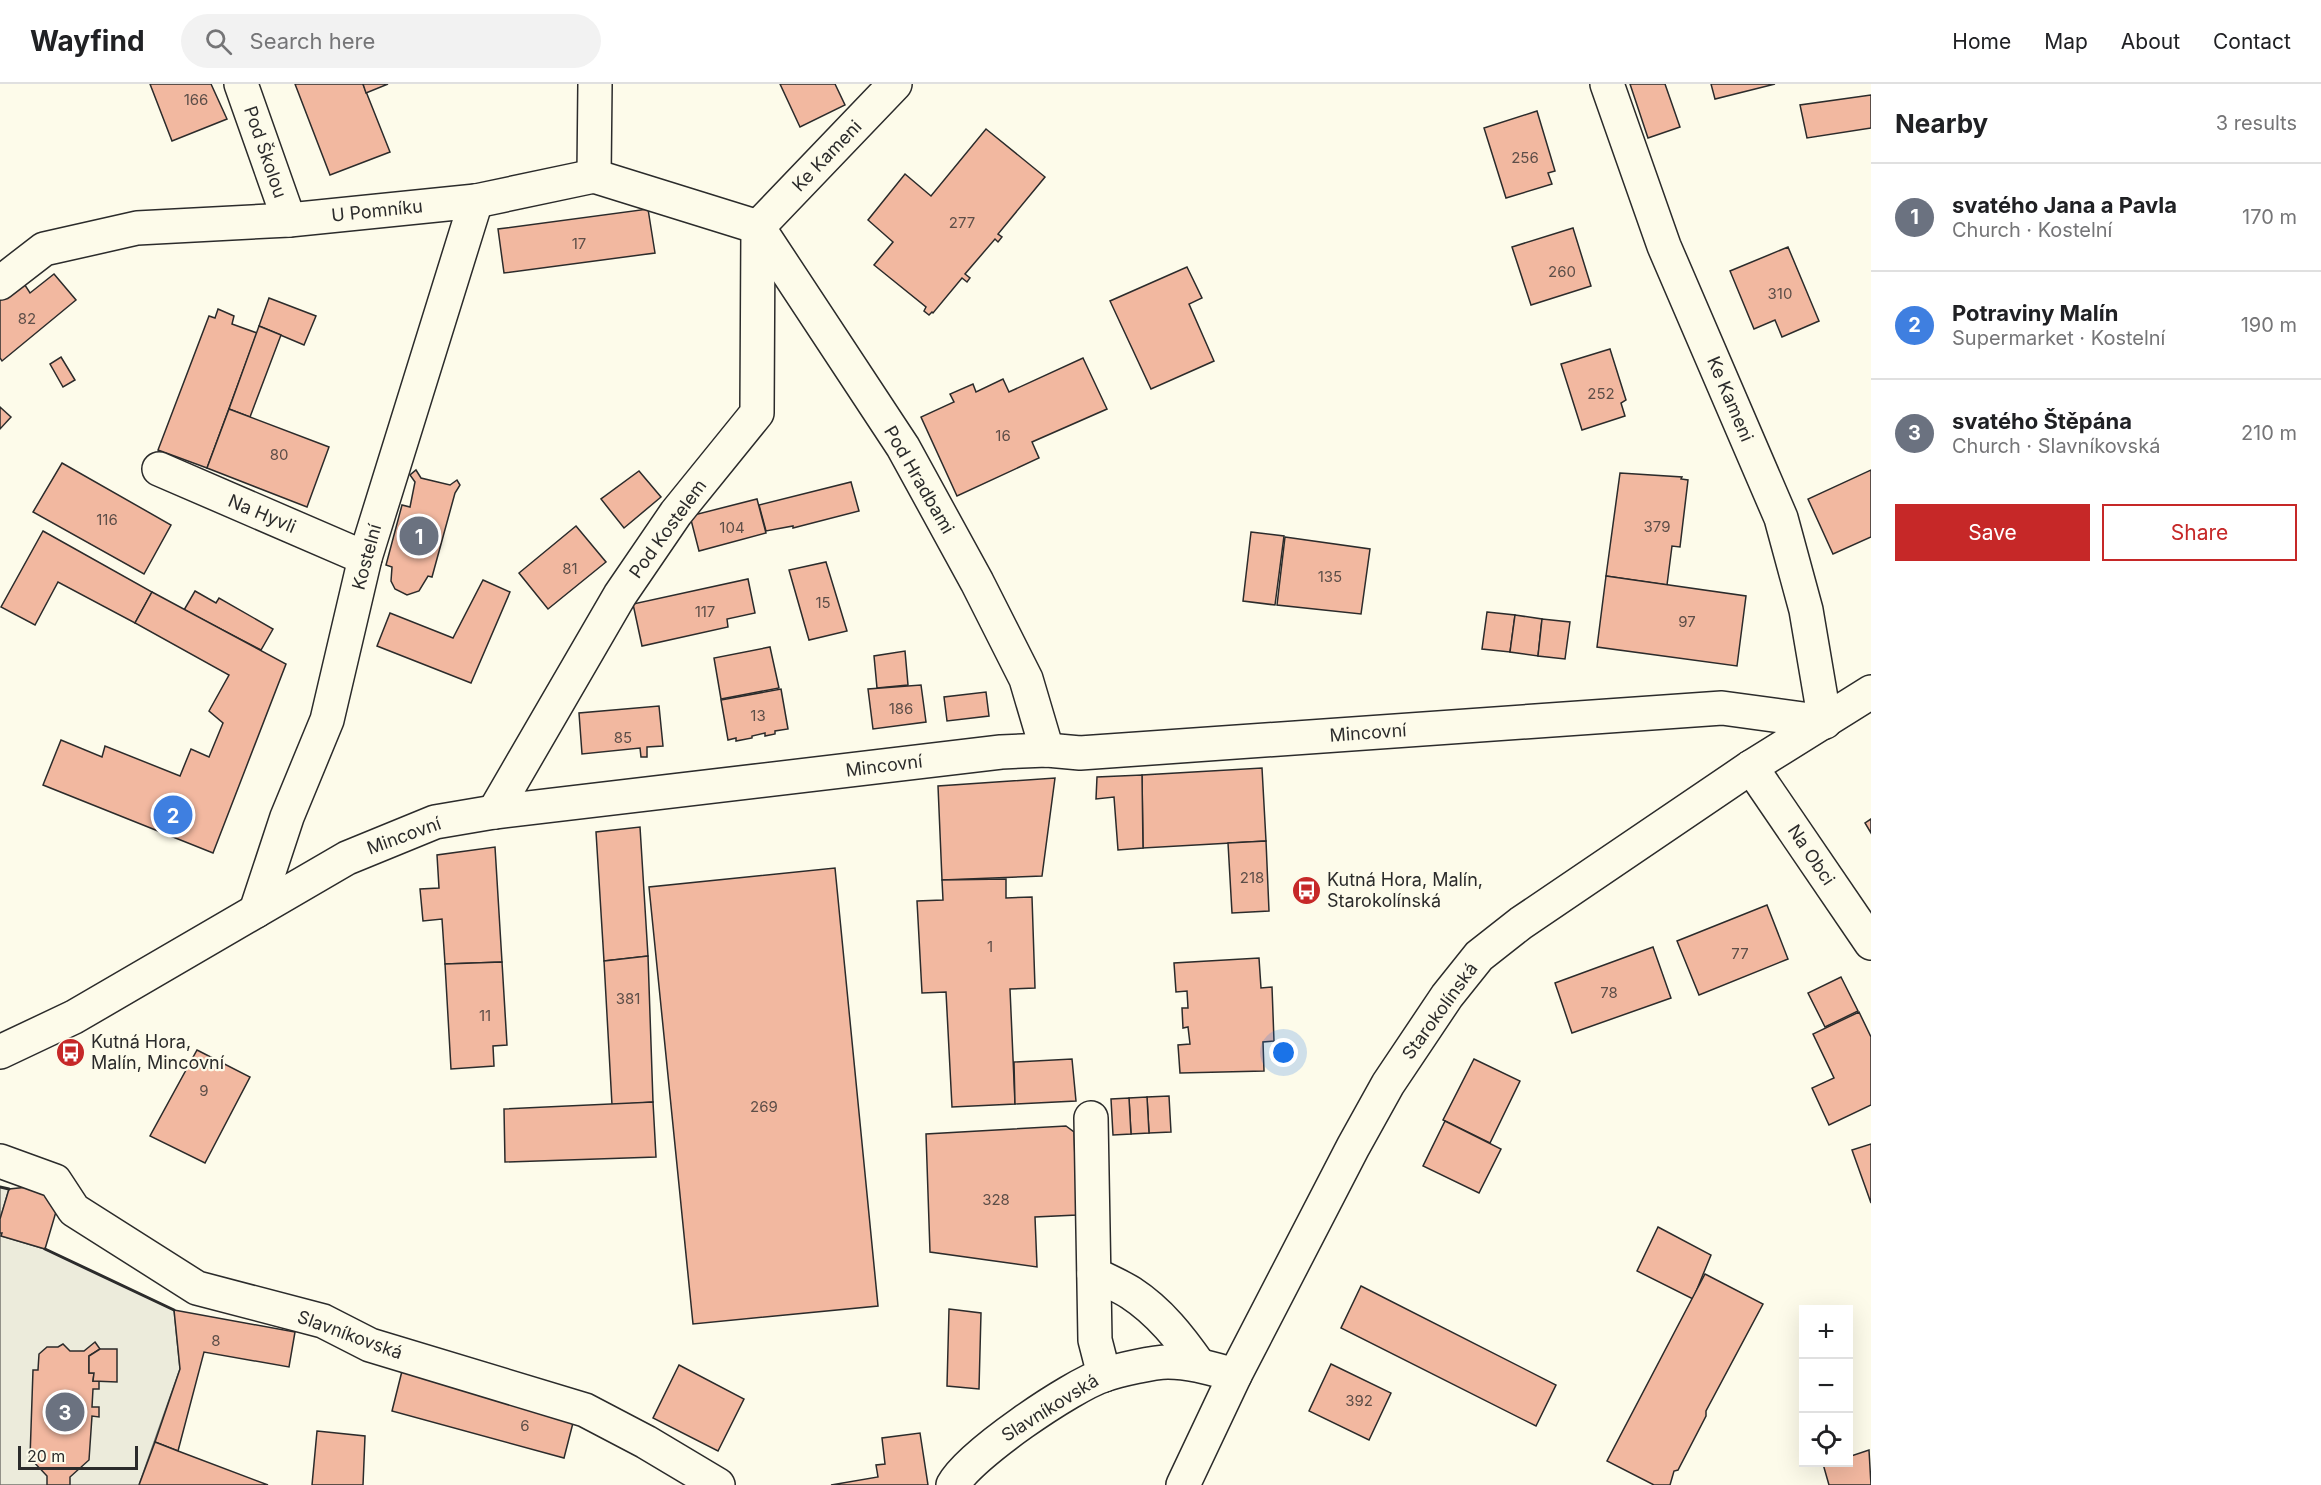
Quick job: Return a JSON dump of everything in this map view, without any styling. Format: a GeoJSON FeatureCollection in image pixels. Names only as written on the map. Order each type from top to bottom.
{"type":"FeatureCollection","features":[{"type":"Feature","properties":{"kind":"street","name":"Pod Školou"},"geometry":{"type":"LineString","coordinates":[[241,84],[289,220]]}},
{"type":"Feature","properties":{"kind":"street"},"geometry":{"type":"LineString","coordinates":[[594,176],[595,84]]}},
{"type":"Feature","properties":{"kind":"street","name":"Ke Kameni"},"geometry":{"type":"LineString","coordinates":[[758,227],[895,84]]}},
{"type":"Feature","properties":{"kind":"street","name":"Ke Kameni"},"geometry":{"type":"LineString","coordinates":[[1607,84],[1664,246],[1782,518],[1806,610],[1825,722]]}},
{"type":"Feature","properties":{"kind":"street","name":"U Pomníku"},"geometry":{"type":"LineString","coordinates":[[0,283],[44,249],[137,228],[289,220],[476,201],[594,176],[758,227]]}},
{"type":"Feature","properties":{"kind":"street","name":"Kostelní"},"geometry":{"type":"LineString","coordinates":[[256,911],[287,817],[327,720],[365,558],[476,201]]}},
{"type":"Feature","properties":{"kind":"street","name":"Pod Hradbami"},"geometry":{"type":"LineString","coordinates":[[758,227],[903,447],[966,561],[1026,679],[1047,750]]}},
{"type":"Feature","properties":{"kind":"street","name":"Pod Kostelem"},"geometry":{"type":"LineString","coordinates":[[494,812],[620,595],[676,513],[757,413],[758,227]]}},
{"type":"Feature","properties":{"kind":"street","name":"Na Hyvli"},"geometry":{"type":"LineString","coordinates":[[159,469],[365,558]]}},
{"type":"Feature","properties":{"kind":"street","name":"Starokolínská"},"geometry":{"type":"LineString","coordinates":[[1183,1485],[1235,1375],[1388,1084],[1447,996],[1479,956],[1521,923],[1752,767],[1871,692]]}},
{"type":"Feature","properties":{"kind":"street","name":"Mincovní"},"geometry":{"type":"LineString","coordinates":[[0,1052],[74,1017],[347,858],[435,822],[494,812],[1001,752],[1047,750],[1080,753],[1722,708],[1825,722]]}},
{"type":"Feature","properties":{"kind":"street","name":"Na Obci"},"geometry":{"type":"LineString","coordinates":[[1752,767],[1871,943]]}},
{"type":"Feature","properties":{"kind":"street"},"geometry":{"type":"LineString","coordinates":[[1091,1118],[1095,1340],[1104,1375]]}},
{"type":"Feature","properties":{"kind":"street","name":"Slavníkovská"},"geometry":{"type":"LineString","coordinates":[[0,1161],[56,1181],[74,1210],[197,1288],[323,1321],[370,1345],[585,1410],[646,1442],[718,1485]]}},
{"type":"Feature","properties":{"kind":"street"},"geometry":{"type":"LineString","coordinates":[[1094,1274],[1132,1293],[1160,1316],[1176,1332],[1199,1365]]}},
{"type":"Feature","properties":{"kind":"street","name":"Slavníkovská"},"geometry":{"type":"LineString","coordinates":[[953,1485],[997,1441],[1076,1389],[1104,1375],[1166,1362],[1199,1365],[1235,1375]]}},
{"type":"Feature","properties":{"kind":"shaded area"},"geometry":{"type":"Polygon","coordinates":[[[0,1187],[9,1189],[0,1219],[0,1187]]]}},
{"type":"Feature","properties":{"kind":"shaded area"},"geometry":{"type":"Polygon","coordinates":[[[0,1233],[1,1236],[45,1249],[174,1310],[180,1369],[139,1485],[0,1485],[0,1233]]]}},
{"type":"Feature","properties":{"kind":"building"},"geometry":{"type":"Polygon","coordinates":[[[150,84],[211,84],[227,119],[172,141],[150,84]]]}},
{"type":"Feature","properties":{"kind":"building"},"geometry":{"type":"Polygon","coordinates":[[[295,84],[363,84],[390,152],[330,175],[295,84]]]}},
{"type":"Feature","properties":{"kind":"building"},"geometry":{"type":"Polygon","coordinates":[[[363,84],[388,84],[366,93],[363,84]]]}},
{"type":"Feature","properties":{"kind":"building"},"geometry":{"type":"Polygon","coordinates":[[[780,84],[835,84],[845,105],[800,127],[780,84]]]}},
{"type":"Feature","properties":{"kind":"building"},"geometry":{"type":"Polygon","coordinates":[[[1630,84],[1665,84],[1680,127],[1648,138],[1630,84]]]}},
{"type":"Feature","properties":{"kind":"building"},"geometry":{"type":"Polygon","coordinates":[[[1711,84],[1775,84],[1715,99],[1711,84]]]}},
{"type":"Feature","properties":{"kind":"building"},"geometry":{"type":"Polygon","coordinates":[[[1871,95],[1871,128],[1807,138],[1800,105],[1871,95]]]}},
{"type":"Feature","properties":{"kind":"building"},"geometry":{"type":"Polygon","coordinates":[[[1537,111],[1555,171],[1548,173],[1552,184],[1506,198],[1484,128],[1537,111]]]}},
{"type":"Feature","properties":{"kind":"building"},"geometry":{"type":"Polygon","coordinates":[[[986,129],[1045,177],[998,234],[1002,237],[998,242],[995,239],[965,274],[970,278],[967,282],[962,278],[929,315],[924,311],[926,307],[874,265],[893,242],[868,220],[905,174],[931,196],[986,129]]]}},
{"type":"Feature","properties":{"kind":"building"},"geometry":{"type":"Polygon","coordinates":[[[648,209],[655,253],[504,273],[498,229],[648,209]]]}},
{"type":"Feature","properties":{"kind":"building"},"geometry":{"type":"Polygon","coordinates":[[[1573,228],[1591,286],[1531,305],[1512,247],[1573,228]]]}},
{"type":"Feature","properties":{"kind":"building"},"geometry":{"type":"Polygon","coordinates":[[[1788,247],[1819,321],[1782,337],[1775,320],[1754,329],[1730,271],[1788,247]]]}},
{"type":"Feature","properties":{"kind":"building"},"geometry":{"type":"Polygon","coordinates":[[[1187,267],[1202,298],[1189,304],[1214,361],[1151,389],[1110,301],[1187,267]]]}},
{"type":"Feature","properties":{"kind":"building"},"geometry":{"type":"Polygon","coordinates":[[[54,274],[76,300],[2,361],[0,358],[0,300],[23,282],[30,293],[54,274]]]}},
{"type":"Feature","properties":{"kind":"building"},"geometry":{"type":"Polygon","coordinates":[[[269,298],[316,316],[304,345],[259,326],[269,298]]]}},
{"type":"Feature","properties":{"kind":"building"},"geometry":{"type":"Polygon","coordinates":[[[218,309],[234,316],[232,324],[257,333],[207,468],[158,450],[209,316],[215,318],[218,309]]]}},
{"type":"Feature","properties":{"kind":"building"},"geometry":{"type":"Polygon","coordinates":[[[259,326],[281,335],[250,417],[229,409],[259,326]]]}},
{"type":"Feature","properties":{"kind":"building"},"geometry":{"type":"Polygon","coordinates":[[[1610,349],[1626,400],[1621,403],[1625,416],[1582,430],[1561,364],[1610,349]]]}},
{"type":"Feature","properties":{"kind":"building"},"geometry":{"type":"Polygon","coordinates":[[[61,357],[75,380],[63,387],[50,364],[61,357]]]}},
{"type":"Feature","properties":{"kind":"building"},"geometry":{"type":"Polygon","coordinates":[[[1083,358],[1107,409],[1032,442],[1039,458],[957,496],[921,417],[954,402],[950,394],[973,384],[976,392],[1003,379],[1009,392],[1083,358]]]}},
{"type":"Feature","properties":{"kind":"building"},"geometry":{"type":"Polygon","coordinates":[[[0,407],[11,417],[0,429],[0,407]]]}},
{"type":"Feature","properties":{"kind":"building"},"geometry":{"type":"Polygon","coordinates":[[[229,409],[329,447],[307,507],[207,468],[229,409]]]}},
{"type":"Feature","properties":{"kind":"building"},"geometry":{"type":"Polygon","coordinates":[[[62,463],[171,525],[144,574],[33,512],[62,463]]]}},
{"type":"Feature","properties":{"kind":"building"},"geometry":{"type":"Polygon","coordinates":[[[416,470],[421,478],[450,485],[457,480],[460,485],[455,493],[432,577],[428,576],[419,591],[407,595],[395,589],[391,581],[392,567],[386,565],[402,505],[410,507],[415,482],[410,475],[416,470]]]}},
{"type":"Feature","properties":{"kind":"building"},"geometry":{"type":"Polygon","coordinates":[[[1871,470],[1871,537],[1833,554],[1808,499],[1871,470]]]}},
{"type":"Feature","properties":{"kind":"building"},"geometry":{"type":"Polygon","coordinates":[[[639,471],[661,497],[624,528],[601,499],[639,471]]]}},
{"type":"Feature","properties":{"kind":"building"},"geometry":{"type":"Polygon","coordinates":[[[1620,473],[1682,477],[1681,479],[1688,480],[1680,547],[1672,546],[1667,585],[1606,576],[1620,473]]]}},
{"type":"Feature","properties":{"kind":"building"},"geometry":{"type":"Polygon","coordinates":[[[851,482],[859,511],[793,528],[793,526],[766,531],[759,505],[851,482]]]}},
{"type":"Feature","properties":{"kind":"building"},"geometry":{"type":"Polygon","coordinates":[[[757,499],[766,533],[699,551],[690,516],[757,499]]]}},
{"type":"Feature","properties":{"kind":"building"},"geometry":{"type":"Polygon","coordinates":[[[576,526],[606,562],[548,609],[519,573],[576,526]]]}},
{"type":"Feature","properties":{"kind":"building"},"geometry":{"type":"Polygon","coordinates":[[[43,531],[152,592],[135,623],[58,582],[35,625],[1,607],[43,531]]]}},
{"type":"Feature","properties":{"kind":"building"},"geometry":{"type":"Polygon","coordinates":[[[1251,532],[1284,536],[1275,605],[1243,601],[1251,532]]]}},
{"type":"Feature","properties":{"kind":"building"},"geometry":{"type":"Polygon","coordinates":[[[1285,537],[1370,549],[1361,614],[1277,605],[1285,537]]]}},
{"type":"Feature","properties":{"kind":"building"},"geometry":{"type":"Polygon","coordinates":[[[826,562],[847,631],[809,640],[789,570],[826,562]]]}},
{"type":"Feature","properties":{"kind":"building"},"geometry":{"type":"Polygon","coordinates":[[[1606,576],[1746,596],[1737,666],[1597,647],[1606,576]]]}},
{"type":"Feature","properties":{"kind":"building"},"geometry":{"type":"Polygon","coordinates":[[[748,579],[755,613],[727,619],[728,627],[642,646],[633,604],[748,579]]]}},
{"type":"Feature","properties":{"kind":"building"},"geometry":{"type":"Polygon","coordinates":[[[483,580],[510,592],[471,683],[377,646],[390,613],[453,638],[483,580]]]}},
{"type":"Feature","properties":{"kind":"building"},"geometry":{"type":"Polygon","coordinates":[[[195,591],[216,603],[219,598],[273,629],[261,650],[184,610],[195,591]]]}},
{"type":"Feature","properties":{"kind":"building"},"geometry":{"type":"Polygon","coordinates":[[[152,592],[286,664],[213,853],[43,785],[61,740],[102,757],[105,746],[180,776],[191,749],[209,757],[223,723],[209,711],[229,675],[135,623],[152,592]]]}},
{"type":"Feature","properties":{"kind":"building"},"geometry":{"type":"Polygon","coordinates":[[[1487,612],[1515,615],[1510,652],[1482,649],[1487,612]]]}},
{"type":"Feature","properties":{"kind":"building"},"geometry":{"type":"Polygon","coordinates":[[[1515,615],[1542,619],[1538,656],[1510,652],[1515,615]]]}},
{"type":"Feature","properties":{"kind":"building"},"geometry":{"type":"Polygon","coordinates":[[[1542,619],[1570,622],[1565,659],[1538,656],[1542,619]]]}},
{"type":"Feature","properties":{"kind":"building"},"geometry":{"type":"Polygon","coordinates":[[[770,647],[779,688],[721,699],[714,658],[770,647]]]}},
{"type":"Feature","properties":{"kind":"building"},"geometry":{"type":"Polygon","coordinates":[[[905,651],[908,685],[877,688],[874,656],[905,651]]]}},
{"type":"Feature","properties":{"kind":"building"},"geometry":{"type":"Polygon","coordinates":[[[921,685],[926,722],[873,729],[868,689],[921,685]]]}},
{"type":"Feature","properties":{"kind":"building"},"geometry":{"type":"Polygon","coordinates":[[[781,689],[788,729],[775,731],[775,734],[765,736],[765,733],[752,736],[752,738],[728,740],[721,700],[781,689]]]}},
{"type":"Feature","properties":{"kind":"building"},"geometry":{"type":"Polygon","coordinates":[[[986,692],[989,716],[947,721],[944,697],[986,692]]]}},
{"type":"Feature","properties":{"kind":"building"},"geometry":{"type":"Polygon","coordinates":[[[659,706],[663,746],[647,747],[647,757],[641,757],[640,748],[582,754],[579,713],[659,706]]]}},
{"type":"Feature","properties":{"kind":"building"},"geometry":{"type":"Polygon","coordinates":[[[1262,768],[1266,841],[1143,848],[1142,775],[1262,768]]]}},
{"type":"Feature","properties":{"kind":"building"},"geometry":{"type":"Polygon","coordinates":[[[1142,775],[1143,848],[1118,850],[1114,797],[1096,799],[1097,777],[1142,775]]]}},
{"type":"Feature","properties":{"kind":"building"},"geometry":{"type":"Polygon","coordinates":[[[1055,778],[1042,876],[942,880],[938,786],[1055,778]]]}},
{"type":"Feature","properties":{"kind":"building"},"geometry":{"type":"Polygon","coordinates":[[[1871,819],[1871,833],[1865,823],[1871,819]]]}},
{"type":"Feature","properties":{"kind":"building"},"geometry":{"type":"Polygon","coordinates":[[[640,827],[648,956],[604,961],[596,832],[640,827]]]}},
{"type":"Feature","properties":{"kind":"building"},"geometry":{"type":"Polygon","coordinates":[[[1266,841],[1269,911],[1232,913],[1228,843],[1266,841]]]}},
{"type":"Feature","properties":{"kind":"building"},"geometry":{"type":"Polygon","coordinates":[[[495,847],[502,962],[445,964],[442,919],[423,921],[420,889],[439,888],[437,855],[495,847]]]}},
{"type":"Feature","properties":{"kind":"building"},"geometry":{"type":"Polygon","coordinates":[[[835,868],[878,1306],[693,1324],[649,887],[835,868]]]}},
{"type":"Feature","properties":{"kind":"building"},"geometry":{"type":"Polygon","coordinates":[[[1006,879],[1006,898],[1032,897],[1035,988],[1010,989],[1015,1104],[952,1107],[946,992],[922,993],[917,901],[943,900],[942,880],[1006,879]]]}},
{"type":"Feature","properties":{"kind":"building"},"geometry":{"type":"Polygon","coordinates":[[[1767,905],[1788,959],[1699,995],[1677,941],[1767,905]]]}},
{"type":"Feature","properties":{"kind":"building"},"geometry":{"type":"Polygon","coordinates":[[[1653,947],[1671,998],[1572,1033],[1555,983],[1653,947]]]}},
{"type":"Feature","properties":{"kind":"building"},"geometry":{"type":"Polygon","coordinates":[[[648,956],[653,1102],[612,1105],[604,961],[648,956]]]}},
{"type":"Feature","properties":{"kind":"building"},"geometry":{"type":"Polygon","coordinates":[[[1259,958],[1261,988],[1272,987],[1274,1041],[1263,1042],[1264,1071],[1180,1073],[1178,1045],[1190,1044],[1188,1027],[1183,1028],[1182,1008],[1188,1008],[1187,991],[1176,992],[1174,963],[1259,958]]]}},
{"type":"Feature","properties":{"kind":"building"},"geometry":{"type":"Polygon","coordinates":[[[502,962],[507,1045],[493,1046],[494,1066],[451,1069],[445,964],[502,962]]]}},
{"type":"Feature","properties":{"kind":"building"},"geometry":{"type":"Polygon","coordinates":[[[1841,977],[1858,1011],[1825,1027],[1808,993],[1841,977]]]}},
{"type":"Feature","properties":{"kind":"building"},"geometry":{"type":"Polygon","coordinates":[[[1859,1012],[1871,1037],[1871,1105],[1829,1125],[1812,1088],[1834,1078],[1813,1034],[1859,1012]]]}},
{"type":"Feature","properties":{"kind":"building"},"geometry":{"type":"Polygon","coordinates":[[[197,1050],[250,1077],[205,1163],[150,1136],[197,1050]]]}},
{"type":"Feature","properties":{"kind":"building"},"geometry":{"type":"Polygon","coordinates":[[[1072,1059],[1076,1101],[1015,1104],[1014,1062],[1072,1059]]]}},
{"type":"Feature","properties":{"kind":"building"},"geometry":{"type":"Polygon","coordinates":[[[1474,1059],[1520,1081],[1490,1143],[1443,1120],[1474,1059]]]}},
{"type":"Feature","properties":{"kind":"building"},"geometry":{"type":"Polygon","coordinates":[[[1169,1096],[1171,1132],[1149,1133],[1147,1097],[1169,1096]]]}},
{"type":"Feature","properties":{"kind":"building"},"geometry":{"type":"Polygon","coordinates":[[[1147,1097],[1149,1133],[1131,1134],[1129,1098],[1147,1097]]]}},
{"type":"Feature","properties":{"kind":"building"},"geometry":{"type":"Polygon","coordinates":[[[1129,1098],[1131,1134],[1113,1135],[1111,1099],[1129,1098]]]}},
{"type":"Feature","properties":{"kind":"building"},"geometry":{"type":"Polygon","coordinates":[[[653,1102],[656,1157],[505,1162],[504,1109],[653,1102]]]}},
{"type":"Feature","properties":{"kind":"building"},"geometry":{"type":"Polygon","coordinates":[[[1445,1121],[1501,1149],[1479,1193],[1423,1166],[1445,1121]]]}},
{"type":"Feature","properties":{"kind":"building"},"geometry":{"type":"Polygon","coordinates":[[[1066,1126],[1074,1132],[1077,1215],[1035,1217],[1037,1267],[930,1252],[926,1134],[1066,1126]]]}},
{"type":"Feature","properties":{"kind":"building"},"geometry":{"type":"Polygon","coordinates":[[[1871,1144],[1871,1203],[1852,1150],[1871,1144]]]}},
{"type":"Feature","properties":{"kind":"building"},"geometry":{"type":"Polygon","coordinates":[[[38,1186],[58,1205],[45,1249],[1,1236],[2,1233],[0,1233],[0,1219],[9,1189],[38,1186]]]}},
{"type":"Feature","properties":{"kind":"building"},"geometry":{"type":"Polygon","coordinates":[[[1658,1227],[1711,1255],[1693,1299],[1637,1271],[1658,1227]]]}},
{"type":"Feature","properties":{"kind":"building"},"geometry":{"type":"Polygon","coordinates":[[[1705,1274],[1763,1304],[1706,1411],[1706,1416],[1678,1470],[1674,1471],[1670,1485],[1654,1485],[1607,1461],[1705,1274]]]}},
{"type":"Feature","properties":{"kind":"building"},"geometry":{"type":"Polygon","coordinates":[[[1361,1286],[1556,1385],[1536,1426],[1341,1328],[1361,1286]]]}},
{"type":"Feature","properties":{"kind":"building"},"geometry":{"type":"Polygon","coordinates":[[[949,1309],[981,1313],[979,1389],[947,1386],[949,1309]]]}},
{"type":"Feature","properties":{"kind":"building"},"geometry":{"type":"Polygon","coordinates":[[[174,1310],[295,1332],[289,1367],[204,1352],[178,1451],[155,1442],[180,1369],[174,1310]]]}},
{"type":"Feature","properties":{"kind":"building"},"geometry":{"type":"Polygon","coordinates":[[[95,1342],[100,1349],[89,1356],[89,1373],[94,1373],[93,1381],[99,1380],[99,1389],[93,1389],[92,1407],[99,1407],[99,1417],[92,1416],[89,1460],[70,1477],[70,1485],[47,1485],[47,1476],[30,1458],[33,1370],[38,1370],[39,1354],[47,1347],[58,1347],[63,1344],[70,1351],[84,1351],[95,1342]]]}},
{"type":"Feature","properties":{"kind":"building"},"geometry":{"type":"Polygon","coordinates":[[[100,1349],[117,1349],[117,1382],[93,1381],[94,1373],[89,1373],[89,1356],[100,1349]]]}},
{"type":"Feature","properties":{"kind":"building"},"geometry":{"type":"Polygon","coordinates":[[[1331,1364],[1391,1393],[1369,1440],[1309,1411],[1331,1364]]]}},
{"type":"Feature","properties":{"kind":"building"},"geometry":{"type":"Polygon","coordinates":[[[679,1365],[744,1399],[718,1451],[653,1418],[679,1365]]]}},
{"type":"Feature","properties":{"kind":"building"},"geometry":{"type":"Polygon","coordinates":[[[402,1371],[574,1419],[564,1458],[392,1411],[402,1371]]]}},
{"type":"Feature","properties":{"kind":"building"},"geometry":{"type":"Polygon","coordinates":[[[317,1431],[365,1436],[363,1485],[312,1485],[317,1431]]]}},
{"type":"Feature","properties":{"kind":"building"},"geometry":{"type":"Polygon","coordinates":[[[920,1433],[928,1485],[831,1485],[878,1477],[876,1465],[885,1464],[882,1438],[920,1433]]]}},
{"type":"Feature","properties":{"kind":"building"},"geometry":{"type":"Polygon","coordinates":[[[155,1442],[178,1451],[268,1485],[139,1485],[155,1442]]]}},
{"type":"Feature","properties":{"kind":"building"},"geometry":{"type":"Polygon","coordinates":[[[1869,1450],[1871,1485],[1829,1485],[1824,1467],[1853,1467],[1853,1455],[1869,1450]]]}},
{"type":"Feature","properties":{"kind":"wall"},"geometry":{"type":"LineString","coordinates":[[0,1187],[9,1189]]}},
{"type":"Feature","properties":{"kind":"wall"},"geometry":{"type":"LineString","coordinates":[[45,1249],[174,1310]]}},
{"type":"Feature","properties":{"kind":"place","name":"svatého Jana a Pavla"},"geometry":{"type":"Point","coordinates":[419,536]}},
{"type":"Feature","properties":{"kind":"place","name":"Potraviny Malín"},"geometry":{"type":"Point","coordinates":[173,815]}},
{"type":"Feature","properties":{"kind":"place","name":"Kutná Hora, Malín, Starokolínská"},"geometry":{"type":"Point","coordinates":[1306,890]}},
{"type":"Feature","properties":{"kind":"place","name":"Kutná Hora, Malín, Mincovní"},"geometry":{"type":"Point","coordinates":[70,1052]}},
{"type":"Feature","properties":{"kind":"place","name":"svatého Štěpána"},"geometry":{"type":"Point","coordinates":[65,1412]}}]}
